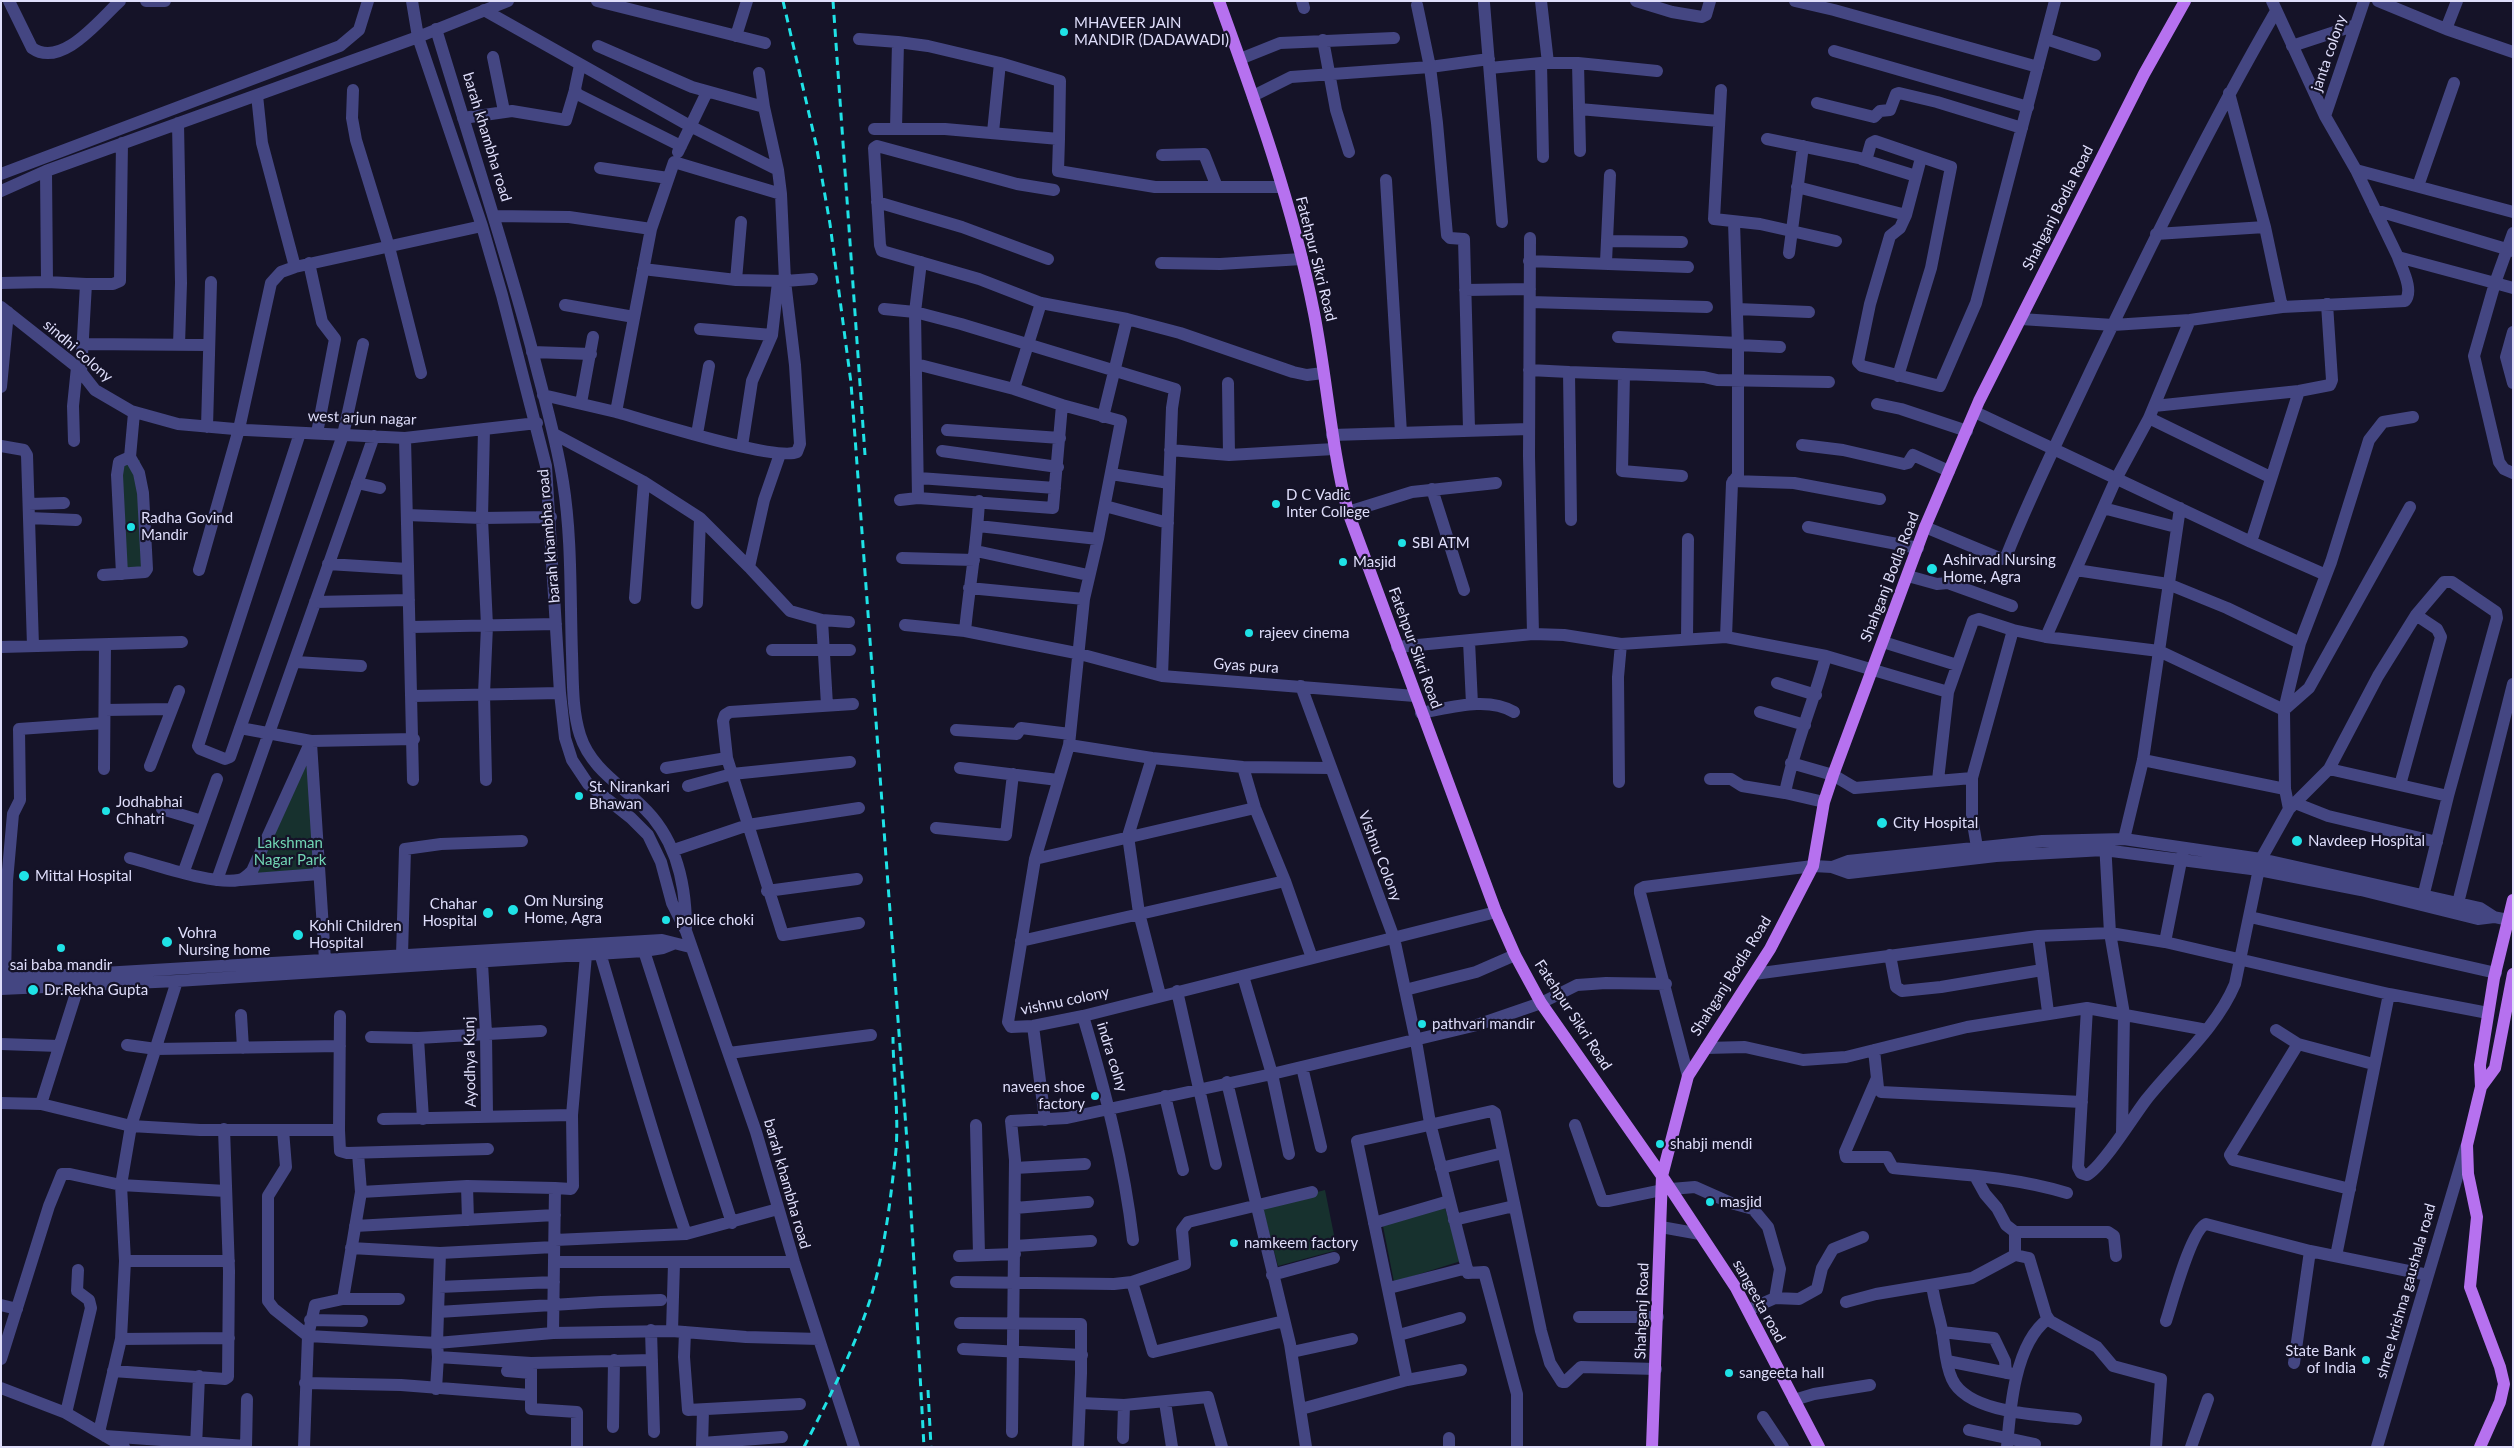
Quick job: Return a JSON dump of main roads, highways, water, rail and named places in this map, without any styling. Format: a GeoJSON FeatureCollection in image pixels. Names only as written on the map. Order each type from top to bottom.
{"type":"FeatureCollection","features":[{"type":"Feature","properties":{"kind":"main road","name":"Fatehpur Sikri Road"},"geometry":{"type":"LineString","coordinates":[[1219,1],[1263,123],[1302,259],[1315,315],[1334,449],[1348,512],[1496,912],[1515,955],[1542,1003],[1662,1176]]}},
{"type":"Feature","properties":{"kind":"main road","name":"Shahganj Bodla Road"},"geometry":{"type":"LineString","coordinates":[[1662,1176],[1688,1076],[1770,950],[1813,866],[1824,802],[1833,775],[1925,527],[1975,412],[2144,74],[2185,1]]}},
{"type":"Feature","properties":{"kind":"main road"},"geometry":{"type":"LineString","coordinates":[[2480,1447],[2500,1402],[2504,1384],[2500,1367],[2470,1288],[2477,1217],[2468,1174],[2467,1145],[2481,1087],[2480,1064],[2488,1013],[2513,900]]}},
{"type":"Feature","properties":{"kind":"main road"},"geometry":{"type":"LineString","coordinates":[[2481,1087],[2495,1068],[2513,974]]}},
{"type":"Feature","properties":{"kind":"main road","name":"sangeeta road"},"geometry":{"type":"LineString","coordinates":[[1662,1176],[1666,1189],[1700,1234],[1748,1310],[1819,1447]]}},
{"type":"Feature","properties":{"kind":"main road","name":"Shahganj Road"},"geometry":{"type":"LineString","coordinates":[[1652,1447],[1661,1227],[1666,1189]]}},
{"type":"Feature","properties":{"kind":"railway"},"geometry":{"type":"LineString","coordinates":[[783,1],[816,144],[830,224],[851,383],[908,1155],[924,1447]]}},
{"type":"Feature","properties":{"kind":"railway"},"geometry":{"type":"LineString","coordinates":[[833,1],[865,455]]}},
{"type":"Feature","properties":{"kind":"railway"},"geometry":{"type":"LineString","coordinates":[[804,1447],[841,1374],[857,1336],[871,1297],[880,1263],[889,1211],[896,1145],[897,1114],[893,1037]]}},
{"type":"Feature","properties":{"kind":"railway"},"geometry":{"type":"LineString","coordinates":[[928,1390],[931,1447]]}},
{"type":"Feature","properties":{"kind":"place","name":"MHAVEER JAIN MANDIR (DADAWADI)"},"geometry":{"type":"Point","coordinates":[1064,32]}},
{"type":"Feature","properties":{"kind":"place","name":"D C Vadic Inter College"},"geometry":{"type":"Point","coordinates":[1276,504]}},
{"type":"Feature","properties":{"kind":"place","name":"Radha Govind Mandir"},"geometry":{"type":"Point","coordinates":[131,527]}},
{"type":"Feature","properties":{"kind":"place","name":"SBI ATM"},"geometry":{"type":"Point","coordinates":[1402,543]}},
{"type":"Feature","properties":{"kind":"place","name":"Masjid"},"geometry":{"type":"Point","coordinates":[1343,562]}},
{"type":"Feature","properties":{"kind":"place","name":"Ashirvad Nursing Home, Agra"},"geometry":{"type":"Point","coordinates":[1932,569]}},
{"type":"Feature","properties":{"kind":"place","name":"rajeev cinema"},"geometry":{"type":"Point","coordinates":[1249,633]}},
{"type":"Feature","properties":{"kind":"place","name":"St. Nirankari Bhawan"},"geometry":{"type":"Point","coordinates":[579,796]}},
{"type":"Feature","properties":{"kind":"place","name":"Jodhabhai Chhatri"},"geometry":{"type":"Point","coordinates":[106,811]}},
{"type":"Feature","properties":{"kind":"place","name":"City Hospital"},"geometry":{"type":"Point","coordinates":[1882,823]}},
{"type":"Feature","properties":{"kind":"place","name":"Navdeep Hospital"},"geometry":{"type":"Point","coordinates":[2297,841]}},
{"type":"Feature","properties":{"kind":"place","name":"Mittal Hospital"},"geometry":{"type":"Point","coordinates":[24,876]}},
{"type":"Feature","properties":{"kind":"place","name":"Om Nursing Home, Agra"},"geometry":{"type":"Point","coordinates":[513,910]}},
{"type":"Feature","properties":{"kind":"place","name":"Chahar Hospital"},"geometry":{"type":"Point","coordinates":[488,913]}},
{"type":"Feature","properties":{"kind":"place","name":"police choki"},"geometry":{"type":"Point","coordinates":[666,920]}},
{"type":"Feature","properties":{"kind":"place","name":"Kohli Children Hospital"},"geometry":{"type":"Point","coordinates":[298,935]}},
{"type":"Feature","properties":{"kind":"place","name":"Vohra Nursing home"},"geometry":{"type":"Point","coordinates":[167,942]}},
{"type":"Feature","properties":{"kind":"place","name":"sai baba mandir"},"geometry":{"type":"Point","coordinates":[61,948]}},
{"type":"Feature","properties":{"kind":"place","name":"Dr.Rekha Gupta"},"geometry":{"type":"Point","coordinates":[33,990]}},
{"type":"Feature","properties":{"kind":"place","name":"pathvari mandir"},"geometry":{"type":"Point","coordinates":[1422,1024]}},
{"type":"Feature","properties":{"kind":"place","name":"naveen shoe factory"},"geometry":{"type":"Point","coordinates":[1095,1096]}},
{"type":"Feature","properties":{"kind":"place","name":"shabji mendi"},"geometry":{"type":"Point","coordinates":[1660,1144]}},
{"type":"Feature","properties":{"kind":"place","name":"masjid"},"geometry":{"type":"Point","coordinates":[1710,1202]}},
{"type":"Feature","properties":{"kind":"place","name":"namkeem factory"},"geometry":{"type":"Point","coordinates":[1234,1243]}},
{"type":"Feature","properties":{"kind":"place","name":"State Bank of India"},"geometry":{"type":"Point","coordinates":[2366,1360]}},
{"type":"Feature","properties":{"kind":"place","name":"sangeeta hall"},"geometry":{"type":"Point","coordinates":[1729,1373]}},
{"type":"Feature","properties":{"kind":"park label","name":"Lakshman Nagar Park"},"geometry":{"type":"Point","coordinates":[290,852]}}]}
